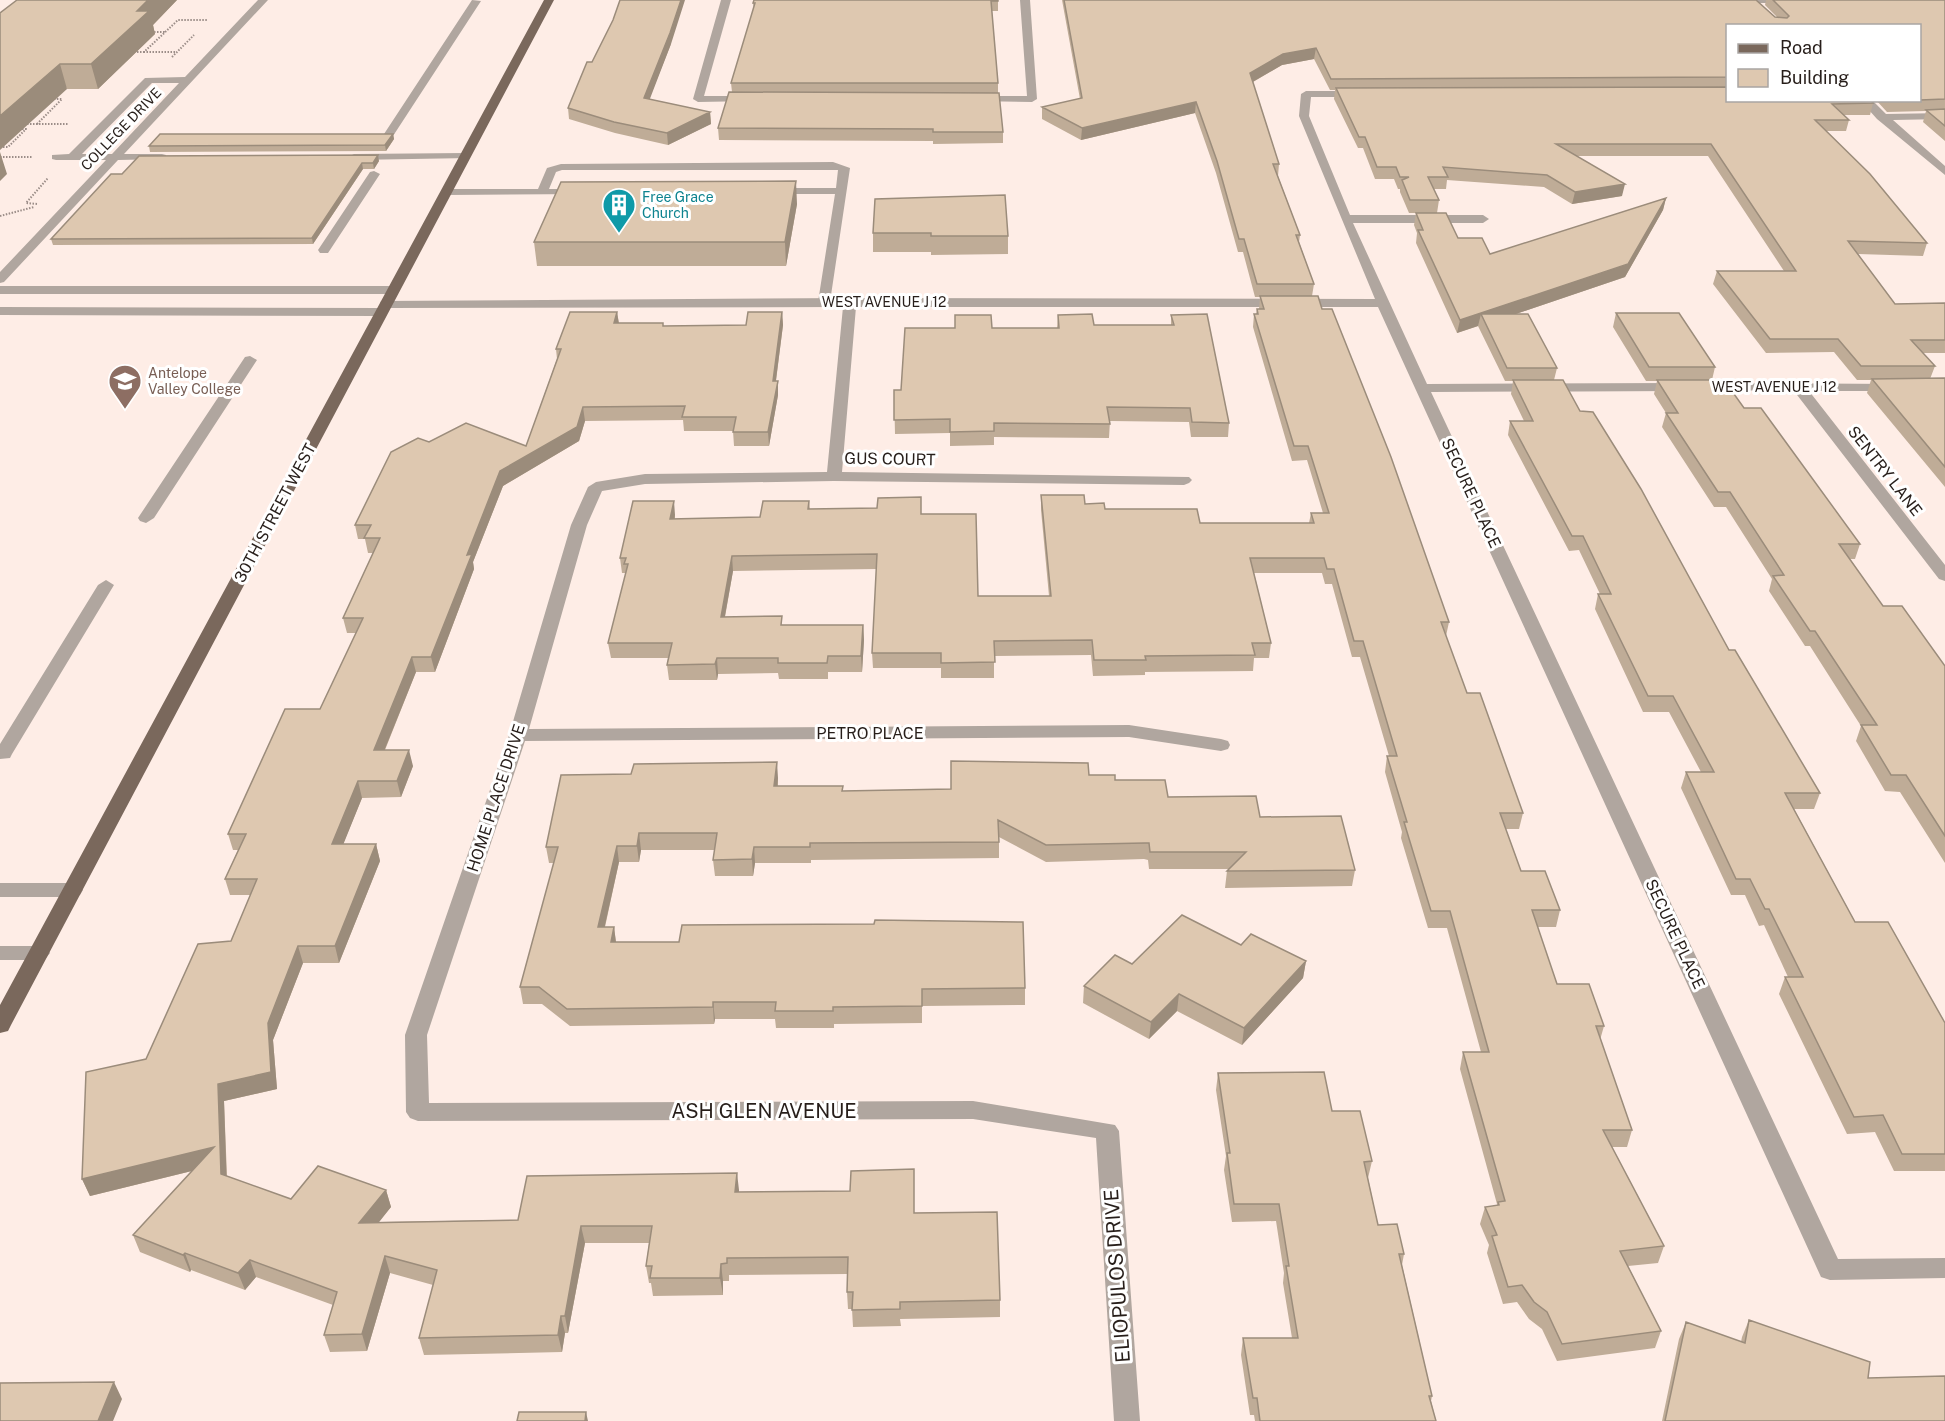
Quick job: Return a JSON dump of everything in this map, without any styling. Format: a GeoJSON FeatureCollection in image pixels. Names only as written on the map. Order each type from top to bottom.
{"type":"FeatureCollection","features":[{"type":"Feature","properties":{"kind":"main road","name":"30TH STREET WEST"},"geometry":{"type":"LineString","coordinates":[[0,1025],[549,0]]}},
{"type":"Feature","properties":{"kind":"street","name":"COLLEGE DRIVE"},"geometry":{"type":"LineString","coordinates":[[0,279],[263,0]]}},
{"type":"Feature","properties":{"kind":"street"},"geometry":{"type":"LineString","coordinates":[[726,0],[698,99],[758,99]]}},
{"type":"Feature","properties":{"kind":"street"},"geometry":{"type":"LineString","coordinates":[[960,99],[1032,99],[1025,0]]}},
{"type":"Feature","properties":{"kind":"street"},"geometry":{"type":"LineString","coordinates":[[1752,0],[1788,0]]}},
{"type":"Feature","properties":{"kind":"street"},"geometry":{"type":"LineString","coordinates":[[1752,0],[1766,13]]}},
{"type":"Feature","properties":{"kind":"street"},"geometry":{"type":"LineString","coordinates":[[389,134],[476,1]]}},
{"type":"Feature","properties":{"kind":"street"},"geometry":{"type":"LineString","coordinates":[[72,157],[153,76],[188,80]]}},
{"type":"Feature","properties":{"kind":"street","name":"SECURE PLACE"},"geometry":{"type":"LineString","coordinates":[[1376,94],[1306,94],[1304,116],[1383,303],[1830,1270],[1945,1269]]}},
{"type":"Feature","properties":{"kind":"street"},"geometry":{"type":"LineString","coordinates":[[1867,102],[1945,172]]}},
{"type":"Feature","properties":{"kind":"street"},"geometry":{"type":"LineString","coordinates":[[1881,117],[1945,116]]}},
{"type":"Feature","properties":{"kind":"street"},"geometry":{"type":"LineString","coordinates":[[346,157],[466,156]]}},
{"type":"Feature","properties":{"kind":"street"},"geometry":{"type":"LineString","coordinates":[[56,157],[174,157]]}},
{"type":"Feature","properties":{"kind":"street"},"geometry":{"type":"LineString","coordinates":[[542,193],[551,170],[561,167],[833,165],[844,168],[824,302]]}},
{"type":"Feature","properties":{"kind":"street"},"geometry":{"type":"LineString","coordinates":[[324,250],[374,174]]}},
{"type":"Feature","properties":{"kind":"street"},"geometry":{"type":"LineString","coordinates":[[757,191],[841,191]]}},
{"type":"Feature","properties":{"kind":"street"},"geometry":{"type":"LineString","coordinates":[[447,192],[590,192]]}},
{"type":"Feature","properties":{"kind":"street"},"geometry":{"type":"LineString","coordinates":[[1346,219],[1483,219]]}},
{"type":"Feature","properties":{"kind":"street"},"geometry":{"type":"LineString","coordinates":[[0,290],[387,302]]}},
{"type":"Feature","properties":{"kind":"street"},"geometry":{"type":"LineString","coordinates":[[0,311],[387,302]]}},
{"type":"Feature","properties":{"kind":"street","name":"WEST AVENUE J 12"},"geometry":{"type":"LineString","coordinates":[[387,302],[1383,303]]}},
{"type":"Feature","properties":{"kind":"street"},"geometry":{"type":"LineString","coordinates":[[834,476],[850,302]]}},
{"type":"Feature","properties":{"kind":"street"},"geometry":{"type":"LineString","coordinates":[[146,518],[250,360]]}},
{"type":"Feature","properties":{"kind":"street","name":"SENTRY LANE"},"geometry":{"type":"LineString","coordinates":[[1798,387],[1945,576]]}},
{"type":"Feature","properties":{"kind":"street","name":"WEST AVENUE J 12"},"geometry":{"type":"LineString","coordinates":[[1423,388],[1911,387]]}},
{"type":"Feature","properties":{"kind":"street","name":"GUS COURT"},"geometry":{"type":"LineString","coordinates":[[596,487],[645,479],[834,476],[1184,480]]}},
{"type":"Feature","properties":{"kind":"street","name":"HOME PLACE DRIVE"},"geometry":{"type":"LineString","coordinates":[[418,1112],[416,1035],[518,735],[579,525],[596,487]]}},
{"type":"Feature","properties":{"kind":"street"},"geometry":{"type":"LineString","coordinates":[[3,754],[106,585]]}},
{"type":"Feature","properties":{"kind":"street","name":"PETRO PLACE"},"geometry":{"type":"LineString","coordinates":[[518,735],[1129,731],[1221,745]]}},
{"type":"Feature","properties":{"kind":"street"},"geometry":{"type":"LineString","coordinates":[[0,890],[74,890]]}},
{"type":"Feature","properties":{"kind":"street"},"geometry":{"type":"LineString","coordinates":[[0,953],[39,953]]}},
{"type":"Feature","properties":{"kind":"street","name":"ASH GLEN AVENUE"},"geometry":{"type":"LineString","coordinates":[[418,1112],[973,1110],[1107,1131]]}},
{"type":"Feature","properties":{"kind":"street","name":"ELIOPULOS DRIVE"},"geometry":{"type":"LineString","coordinates":[[1107,1131],[1127,1421]]}},
{"type":"Feature","properties":{"kind":"path"},"geometry":{"type":"LineString","coordinates":[[144,52],[178,20],[208,20]]}},
{"type":"Feature","properties":{"kind":"path"},"geometry":{"type":"LineString","coordinates":[[145,32],[165,32]]}},
{"type":"Feature","properties":{"kind":"path"},"geometry":{"type":"LineString","coordinates":[[134,52],[176,52]]}},
{"type":"Feature","properties":{"kind":"path"},"geometry":{"type":"LineString","coordinates":[[37,124],[63,99],[42,99]]}},
{"type":"Feature","properties":{"kind":"path"},"geometry":{"type":"LineString","coordinates":[[20,124],[68,124]]}},
{"type":"Feature","properties":{"kind":"path"},"geometry":{"type":"LineString","coordinates":[[0,147],[8,147],[26,129],[16,129]]}},
{"type":"Feature","properties":{"kind":"path"},"geometry":{"type":"LineString","coordinates":[[0,157],[56,157]]}},
{"type":"Feature","properties":{"kind":"path"},"geometry":{"type":"LineString","coordinates":[[0,216],[40,205]]}},
{"type":"Feature","properties":{"kind":"building"},"geometry":{"type":"Polygon","coordinates":[[[17,0],[148,0],[137,11],[149,11],[91,64],[60,64],[0,116],[0,13],[17,0]]]}},
{"type":"Feature","properties":{"kind":"building"},"geometry":{"type":"Polygon","coordinates":[[[620,0],[681,0],[644,98],[710,112],[667,133],[614,122],[568,108],[587,62],[592,62],[613,20],[620,0]]]}},
{"type":"Feature","properties":{"kind":"building"},"geometry":{"type":"Polygon","coordinates":[[[754,0],[998,0],[991,1],[998,83],[731,83],[754,0]]]}},
{"type":"Feature","properties":{"kind":"building"},"geometry":{"type":"Polygon","coordinates":[[[1064,0],[1756,0],[1775,17],[1787,18],[1789,16],[1773,0],[1945,0],[1945,99],[1921,100],[1921,24],[1726,24],[1726,77],[1331,79],[1316,48],[1283,54],[1250,73],[1279,164],[1273,164],[1300,235],[1296,235],[1314,284],[1257,284],[1244,239],[1239,239],[1217,161],[1196,102],[1082,128],[1042,107],[1082,98],[1064,0]]]}},
{"type":"Feature","properties":{"kind":"building"},"geometry":{"type":"Polygon","coordinates":[[[1726,87],[1726,102],[1872,102],[1832,104],[1849,120],[1815,120],[1870,174],[1927,243],[1848,241],[1895,304],[1945,303],[1945,340],[1911,340],[1935,366],[1861,366],[1838,339],[1770,339],[1717,271],[1796,271],[1711,144],[1556,144],[1625,184],[1575,192],[1547,175],[1443,167],[1448,177],[1428,177],[1439,200],[1410,200],[1402,180],[1409,177],[1400,177],[1396,167],[1377,167],[1365,137],[1359,137],[1336,88],[1726,87]]]}},
{"type":"Feature","properties":{"kind":"building"},"geometry":{"type":"Polygon","coordinates":[[[729,92],[999,93],[1003,132],[933,132],[933,129],[718,128],[729,92]]]}},
{"type":"Feature","properties":{"kind":"building"},"geometry":{"type":"Polygon","coordinates":[[[1945,109],[1945,126],[1926,110],[1945,109]]]}},
{"type":"Feature","properties":{"kind":"building"},"geometry":{"type":"Polygon","coordinates":[[[160,134],[393,134],[385,145],[149,146],[160,134]]]}},
{"type":"Feature","properties":{"kind":"building"},"geometry":{"type":"Polygon","coordinates":[[[378,155],[373,163],[362,163],[312,238],[51,239],[111,174],[122,174],[139,156],[378,155]]]}},
{"type":"Feature","properties":{"kind":"building"},"geometry":{"type":"Polygon","coordinates":[[[796,181],[785,242],[534,242],[561,182],[796,181]]]}},
{"type":"Feature","properties":{"kind":"building"},"geometry":{"type":"Polygon","coordinates":[[[1005,195],[1008,236],[873,233],[875,199],[1005,195]]]}},
{"type":"Feature","properties":{"kind":"building"},"geometry":{"type":"Polygon","coordinates":[[[1666,198],[1628,264],[1460,320],[1418,230],[1423,230],[1416,213],[1446,213],[1458,238],[1482,238],[1490,254],[1666,198]]]}},
{"type":"Feature","properties":{"kind":"building"},"geometry":{"type":"Polygon","coordinates":[[[1260,296],[1318,296],[1322,309],[1332,309],[1391,457],[1449,622],[1441,622],[1467,693],[1480,693],[1523,813],[1500,813],[1521,871],[1545,871],[1560,910],[1532,910],[1557,984],[1589,984],[1604,1026],[1596,1026],[1632,1130],[1603,1130],[1664,1246],[1620,1251],[1661,1331],[1562,1344],[1547,1312],[1534,1302],[1522,1285],[1508,1287],[1492,1236],[1497,1235],[1485,1207],[1499,1205],[1498,1202],[1505,1201],[1463,1052],[1489,1052],[1450,911],[1431,911],[1387,756],[1397,756],[1363,641],[1354,641],[1334,569],[1327,569],[1324,558],[1250,558],[1271,643],[1252,643],[1255,655],[1145,656],[1146,660],[1094,660],[1092,640],[994,641],[995,662],[941,663],[941,653],[872,653],[877,554],[732,556],[721,617],[782,616],[781,625],[863,625],[861,656],[828,656],[827,663],[778,663],[778,658],[717,658],[715,664],[667,665],[672,643],[608,643],[628,564],[624,564],[626,558],[620,558],[633,501],[674,501],[670,519],[760,517],[763,501],[809,501],[808,509],[877,508],[878,498],[921,497],[921,514],[976,514],[978,596],[1051,596],[1041,495],[1084,495],[1085,504],[1104,503],[1105,509],[1197,509],[1200,523],[1314,523],[1311,513],[1329,513],[1308,446],[1294,446],[1254,314],[1258,314],[1257,309],[1264,309],[1260,296]]]}},
{"type":"Feature","properties":{"kind":"building"},"geometry":{"type":"Polygon","coordinates":[[[570,312],[617,312],[614,323],[663,323],[663,326],[746,325],[748,312],[782,312],[773,381],[778,381],[768,432],[733,432],[736,417],[682,417],[685,406],[583,407],[577,427],[500,471],[467,555],[472,554],[431,657],[412,657],[374,750],[409,750],[397,781],[358,781],[332,844],[376,844],[335,946],[298,946],[268,1023],[271,1072],[218,1084],[221,1174],[291,1199],[318,1166],[386,1190],[359,1223],[518,1220],[527,1176],[737,1173],[735,1192],[850,1191],[851,1171],[914,1169],[914,1213],[997,1212],[1000,1300],[900,1302],[900,1309],[852,1310],[853,1292],[847,1292],[848,1257],[727,1258],[727,1263],[721,1264],[720,1278],[650,1278],[652,1266],[646,1266],[652,1226],[581,1226],[565,1316],[561,1316],[558,1335],[419,1338],[437,1270],[385,1256],[362,1334],[324,1335],[337,1292],[250,1260],[238,1273],[133,1235],[214,1147],[82,1179],[86,1072],[146,1059],[198,944],[231,941],[257,879],[225,879],[246,834],[228,834],[285,709],[320,709],[363,618],[343,618],[380,538],[364,538],[371,525],[355,525],[391,452],[418,438],[429,442],[466,423],[526,446],[561,349],[556,349],[570,312]]]}},
{"type":"Feature","properties":{"kind":"building"},"geometry":{"type":"Polygon","coordinates":[[[1616,313],[1679,313],[1715,367],[1649,367],[1616,313]]]}},
{"type":"Feature","properties":{"kind":"building"},"geometry":{"type":"Polygon","coordinates":[[[1092,314],[1094,325],[1174,325],[1171,315],[1207,314],[1229,423],[1192,422],[1190,408],[1107,407],[1110,424],[994,423],[994,431],[950,432],[950,419],[894,420],[894,390],[901,390],[905,328],[955,328],[955,315],[991,315],[992,328],[1059,328],[1058,315],[1092,314]]]}},
{"type":"Feature","properties":{"kind":"building"},"geometry":{"type":"Polygon","coordinates":[[[1481,314],[1528,314],[1557,368],[1507,368],[1481,314]]]}},
{"type":"Feature","properties":{"kind":"building"},"geometry":{"type":"Polygon","coordinates":[[[1945,378],[1945,467],[1872,379],[1945,378]]]}},
{"type":"Feature","properties":{"kind":"building"},"geometry":{"type":"Polygon","coordinates":[[[1513,380],[1563,380],[1580,411],[1593,412],[1641,489],[1729,650],[1735,650],[1820,793],[1785,793],[1855,922],[1888,922],[1945,1023],[1945,1154],[1902,1154],[1883,1115],[1854,1117],[1785,977],[1803,977],[1769,909],[1765,909],[1750,879],[1736,879],[1686,772],[1714,772],[1673,696],[1648,696],[1598,594],[1611,594],[1583,536],[1572,536],[1510,421],[1533,421],[1513,380]]]}},
{"type":"Feature","properties":{"kind":"building"},"geometry":{"type":"Polygon","coordinates":[[[1657,380],[1724,380],[1744,408],[1761,408],[1860,544],[1839,544],[1883,606],[1902,606],[1945,666],[1945,836],[1906,775],[1891,775],[1861,725],[1877,725],[1815,631],[1810,631],[1773,576],[1784,575],[1730,492],[1718,492],[1666,413],[1678,413],[1657,380]]]}},
{"type":"Feature","properties":{"kind":"building"},"geometry":{"type":"Polygon","coordinates":[[[951,761],[1088,763],[1089,775],[1115,775],[1115,780],[1165,780],[1168,797],[1256,796],[1260,817],[1341,816],[1355,870],[1227,871],[1246,852],[1150,852],[1149,843],[1046,845],[998,820],[999,842],[810,843],[810,847],[754,847],[752,859],[713,860],[717,833],[639,833],[637,846],[617,846],[598,927],[614,927],[611,942],[679,942],[682,925],[874,924],[875,920],[1023,922],[1025,988],[922,989],[922,1006],[833,1007],[833,1011],[775,1011],[776,1002],[713,1002],[713,1007],[567,1009],[539,987],[520,987],[558,847],[546,847],[561,775],[631,774],[634,764],[777,762],[774,786],[843,786],[842,791],[951,789],[951,761]]]}},
{"type":"Feature","properties":{"kind":"building"},"geometry":{"type":"Polygon","coordinates":[[[1182,915],[1241,945],[1251,934],[1306,961],[1244,1028],[1179,994],[1151,1022],[1084,986],[1115,955],[1132,964],[1182,915]]]}},
{"type":"Feature","properties":{"kind":"building"},"geometry":{"type":"Polygon","coordinates":[[[1324,1072],[1332,1111],[1360,1111],[1372,1161],[1364,1162],[1378,1225],[1397,1224],[1404,1254],[1399,1254],[1436,1421],[1260,1421],[1257,1398],[1253,1398],[1243,1338],[1298,1338],[1279,1204],[1234,1204],[1227,1153],[1230,1153],[1218,1073],[1324,1072]]]}},
{"type":"Feature","properties":{"kind":"building"},"geometry":{"type":"Polygon","coordinates":[[[1749,1320],[1870,1362],[1868,1378],[1945,1376],[1945,1421],[1665,1421],[1686,1322],[1745,1343],[1749,1320]]]}},
{"type":"Feature","properties":{"kind":"building"},"geometry":{"type":"Polygon","coordinates":[[[114,1382],[98,1421],[0,1421],[0,1383],[114,1382]]]}},
{"type":"Feature","properties":{"kind":"building"},"geometry":{"type":"Polygon","coordinates":[[[519,1412],[586,1412],[585,1421],[517,1421],[519,1412]]]}},
{"type":"Feature","properties":{"kind":"place","name":"Free Grace Church"},"geometry":{"type":"Point","coordinates":[619,234]}},
{"type":"Feature","properties":{"kind":"place","name":"Antelope Valley College"},"geometry":{"type":"Point","coordinates":[125,410]}}]}
